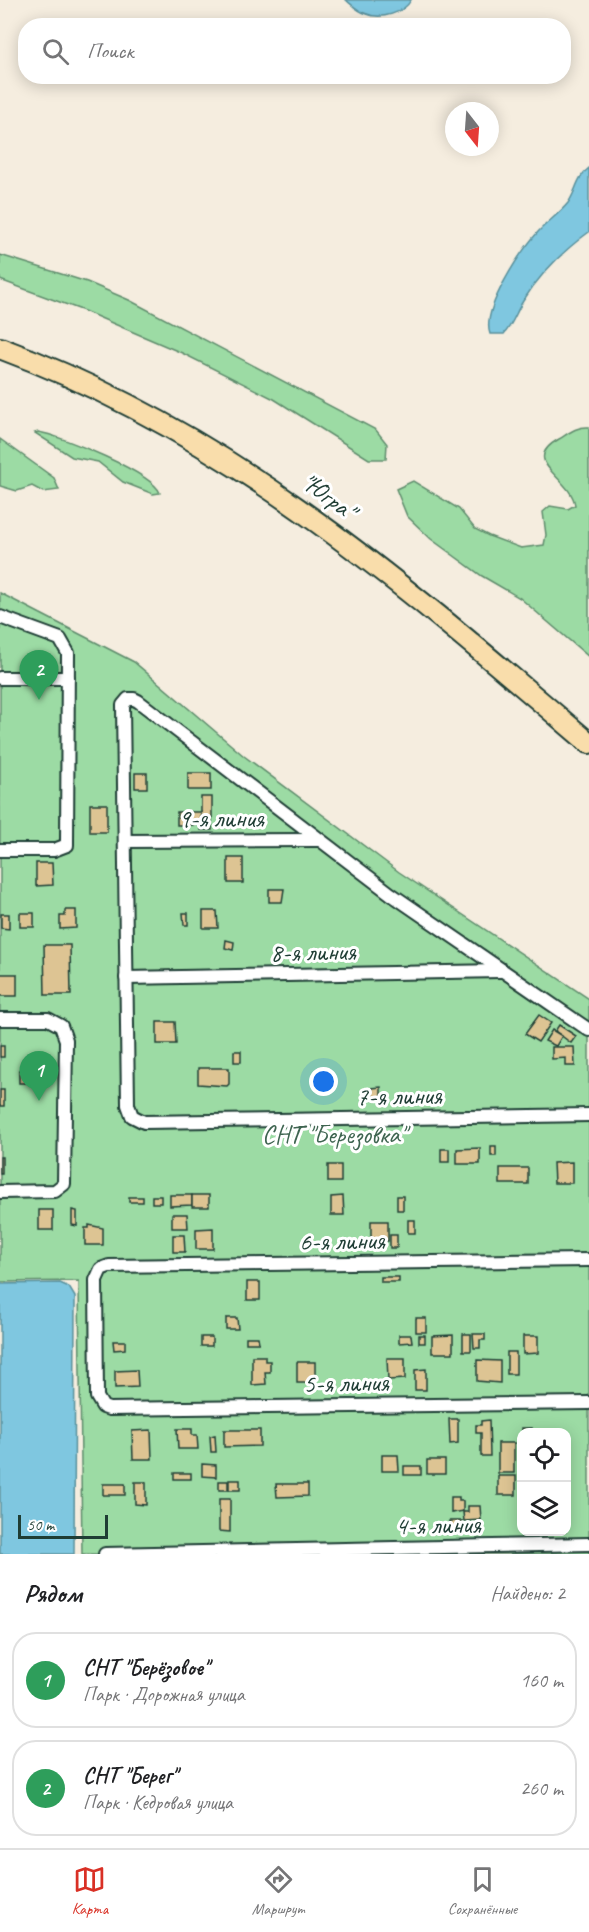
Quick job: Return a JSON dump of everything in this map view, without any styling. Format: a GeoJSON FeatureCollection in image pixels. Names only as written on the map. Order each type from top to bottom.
{"type":"FeatureCollection","features":[{"type":"Feature","properties":{"kind":"highway","name":"\"Югра\""},"geometry":{"type":"LineString","coordinates":[[0,348],[116,396],[194,439],[286,498],[392,578],[589,743]]}},
{"type":"Feature","properties":{"kind":"street"},"geometry":{"type":"LineString","coordinates":[[0,617],[64,642],[68,652],[68,840],[63,848],[0,850]]}},
{"type":"Feature","properties":{"kind":"street"},"geometry":{"type":"LineString","coordinates":[[0,678],[68,678]]}},
{"type":"Feature","properties":{"kind":"street"},"geometry":{"type":"LineString","coordinates":[[126,978],[123,705],[128,699],[134,699],[318,840],[500,971],[589,1030]]}},
{"type":"Feature","properties":{"kind":"street","name":"9-я линия"},"geometry":{"type":"LineString","coordinates":[[125,842],[318,840]]}},
{"type":"Feature","properties":{"kind":"street","name":"8-я линия"},"geometry":{"type":"LineString","coordinates":[[126,978],[500,971]]}},
{"type":"Feature","properties":{"kind":"street","name":"7-я линия"},"geometry":{"type":"LineString","coordinates":[[126,978],[128,1108],[137,1120],[589,1115]]}},
{"type":"Feature","properties":{"kind":"street"},"geometry":{"type":"LineString","coordinates":[[0,1020],[48,1019],[61,1026],[65,1033],[66,1052],[65,1179],[61,1188],[49,1192],[0,1192]]}},
{"type":"Feature","properties":{"kind":"street","name":"6-я линия"},"geometry":{"type":"LineString","coordinates":[[103,1407],[97,1398],[98,1273],[109,1266],[589,1260]]}},
{"type":"Feature","properties":{"kind":"street","name":"5-я линия"},"geometry":{"type":"LineString","coordinates":[[103,1407],[109,1409],[589,1403]]}},
{"type":"Feature","properties":{"kind":"street","name":"4-я линия"},"geometry":{"type":"LineString","coordinates":[[106,1554],[589,1544]]}},
{"type":"Feature","properties":{"kind":"green space"},"geometry":{"type":"Polygon","coordinates":[[[0,255],[87,282],[129,300],[376,430],[387,444],[386,459],[369,459],[274,399],[182,353],[84,311],[0,280],[0,255]]]}},
{"type":"Feature","properties":{"kind":"green space"},"geometry":{"type":"Polygon","coordinates":[[[589,427],[589,657],[520,598],[482,576],[431,539],[407,516],[396,489],[413,481],[459,509],[475,529],[489,536],[521,548],[544,545],[546,535],[543,512],[550,506],[568,509],[575,505],[565,486],[545,463],[544,455],[548,447],[566,434],[589,427]]]}},
{"type":"Feature","properties":{"kind":"green space"},"geometry":{"type":"Polygon","coordinates":[[[35,433],[66,440],[125,466],[154,485],[160,493],[153,494],[123,482],[98,462],[72,457],[35,433]]]}},
{"type":"Feature","properties":{"kind":"green space"},"geometry":{"type":"Polygon","coordinates":[[[0,439],[54,478],[59,490],[43,492],[32,486],[17,491],[0,486],[0,439]]]}},
{"type":"Feature","properties":{"kind":"green space","name":"СНТ \"Березовка\""},"geometry":{"type":"Polygon","coordinates":[[[0,593],[134,662],[244,756],[399,872],[589,999],[589,1554],[82,1554],[79,1281],[0,1282],[0,593]]]}},
{"type":"Feature","properties":{"kind":"water"},"geometry":{"type":"Polygon","coordinates":[[[346,0],[411,0],[398,12],[385,16],[373,16],[361,12],[346,0]]]}},
{"type":"Feature","properties":{"kind":"water"},"geometry":{"type":"Polygon","coordinates":[[[589,168],[589,232],[544,272],[523,301],[504,334],[490,334],[491,311],[504,281],[538,232],[568,203],[579,180],[589,168]]]}},
{"type":"Feature","properties":{"kind":"water"},"geometry":{"type":"Polygon","coordinates":[[[60,1283],[69,1287],[75,1297],[74,1554],[0,1554],[0,1284],[60,1283]]]}},
{"type":"Feature","properties":{"kind":"building"},"geometry":{"type":"Polygon","coordinates":[[[135,773],[147,773],[147,788],[135,788],[135,773]]]}},
{"type":"Feature","properties":{"kind":"building"},"geometry":{"type":"Polygon","coordinates":[[[188,773],[211,773],[211,790],[188,790],[188,773]]]}},
{"type":"Feature","properties":{"kind":"building"},"geometry":{"type":"Polygon","coordinates":[[[201,797],[212,797],[212,830],[201,830],[201,797]]]}},
{"type":"Feature","properties":{"kind":"building"},"geometry":{"type":"Polygon","coordinates":[[[90,804],[107,804],[107,832],[90,832],[90,804]]]}},
{"type":"Feature","properties":{"kind":"building"},"geometry":{"type":"Polygon","coordinates":[[[177,812],[201,812],[201,825],[177,825],[177,812]]]}},
{"type":"Feature","properties":{"kind":"building"},"geometry":{"type":"Polygon","coordinates":[[[228,858],[243,858],[243,883],[228,883],[228,858]]]}},
{"type":"Feature","properties":{"kind":"building"},"geometry":{"type":"Polygon","coordinates":[[[36,863],[52,863],[53,885],[36,886],[36,863]]]}},
{"type":"Feature","properties":{"kind":"building"},"geometry":{"type":"Polygon","coordinates":[[[269,889],[284,889],[282,902],[269,902],[269,889]]]}},
{"type":"Feature","properties":{"kind":"building"},"geometry":{"type":"Polygon","coordinates":[[[65,910],[76,910],[76,928],[60,929],[60,916],[65,916],[65,910]]]}},
{"type":"Feature","properties":{"kind":"building"},"geometry":{"type":"Polygon","coordinates":[[[203,911],[217,911],[218,928],[203,928],[203,911]]]}},
{"type":"Feature","properties":{"kind":"building"},"geometry":{"type":"Polygon","coordinates":[[[20,913],[34,913],[34,927],[20,927],[20,913]]]}},
{"type":"Feature","properties":{"kind":"building"},"geometry":{"type":"Polygon","coordinates":[[[183,913],[188,913],[188,925],[184,925],[183,913]]]}},
{"type":"Feature","properties":{"kind":"building"},"geometry":{"type":"Polygon","coordinates":[[[1,914],[9,914],[9,929],[1,928],[1,914]]]}},
{"type":"Feature","properties":{"kind":"building"},"geometry":{"type":"Polygon","coordinates":[[[226,940],[234,942],[233,950],[225,948],[226,940]]]}},
{"type":"Feature","properties":{"kind":"building"},"geometry":{"type":"Polygon","coordinates":[[[44,945],[70,945],[71,995],[45,995],[44,945]]]}},
{"type":"Feature","properties":{"kind":"building"},"geometry":{"type":"Polygon","coordinates":[[[0,974],[17,974],[17,996],[0,996],[0,974]]]}},
{"type":"Feature","properties":{"kind":"building"},"geometry":{"type":"Polygon","coordinates":[[[539,1015],[551,1023],[538,1042],[525,1034],[539,1015]]]}},
{"type":"Feature","properties":{"kind":"building"},"geometry":{"type":"Polygon","coordinates":[[[157,1022],[175,1022],[176,1044],[157,1044],[157,1022]]]}},
{"type":"Feature","properties":{"kind":"building"},"geometry":{"type":"Polygon","coordinates":[[[559,1025],[576,1036],[571,1043],[555,1031],[559,1025]]]}},
{"type":"Feature","properties":{"kind":"building"},"geometry":{"type":"Polygon","coordinates":[[[552,1030],[562,1036],[556,1046],[545,1041],[552,1030]]]}},
{"type":"Feature","properties":{"kind":"building"},"geometry":{"type":"Polygon","coordinates":[[[0,1046],[4,1046],[4,1057],[0,1057],[0,1046]]]}},
{"type":"Feature","properties":{"kind":"building"},"geometry":{"type":"Polygon","coordinates":[[[552,1047],[574,1047],[575,1066],[566,1066],[566,1058],[552,1059],[552,1047]]]}},
{"type":"Feature","properties":{"kind":"building"},"geometry":{"type":"Polygon","coordinates":[[[234,1051],[241,1051],[241,1062],[234,1062],[234,1051]]]}},
{"type":"Feature","properties":{"kind":"building"},"geometry":{"type":"Polygon","coordinates":[[[198,1068],[229,1068],[229,1084],[227,1086],[198,1084],[198,1068]]]}},
{"type":"Feature","properties":{"kind":"building"},"geometry":{"type":"Polygon","coordinates":[[[19,1070],[26,1070],[26,1083],[19,1083],[19,1070]]]}},
{"type":"Feature","properties":{"kind":"building"},"geometry":{"type":"Polygon","coordinates":[[[381,1087],[381,1100],[373,1100],[372,1088],[381,1087]]]}},
{"type":"Feature","properties":{"kind":"building"},"geometry":{"type":"Polygon","coordinates":[[[0,1090],[4,1090],[4,1106],[0,1106],[0,1090]]]}},
{"type":"Feature","properties":{"kind":"building"},"geometry":{"type":"Polygon","coordinates":[[[491,1146],[496,1146],[496,1156],[491,1156],[491,1146]]]}},
{"type":"Feature","properties":{"kind":"building"},"geometry":{"type":"Polygon","coordinates":[[[480,1148],[480,1164],[457,1164],[457,1149],[480,1148]]]}},
{"type":"Feature","properties":{"kind":"building"},"geometry":{"type":"Polygon","coordinates":[[[441,1149],[449,1149],[449,1162],[441,1162],[441,1149]]]}},
{"type":"Feature","properties":{"kind":"building"},"geometry":{"type":"Polygon","coordinates":[[[0,1157],[2,1157],[2,1174],[0,1174],[0,1157]]]}},
{"type":"Feature","properties":{"kind":"building"},"geometry":{"type":"Polygon","coordinates":[[[572,1162],[572,1183],[554,1183],[553,1163],[572,1162]]]}},
{"type":"Feature","properties":{"kind":"building"},"geometry":{"type":"Polygon","coordinates":[[[328,1165],[341,1165],[341,1182],[328,1182],[328,1165]]]}},
{"type":"Feature","properties":{"kind":"building"},"geometry":{"type":"Polygon","coordinates":[[[500,1168],[528,1168],[528,1184],[500,1184],[500,1168]]]}},
{"type":"Feature","properties":{"kind":"building"},"geometry":{"type":"Polygon","coordinates":[[[170,1195],[192,1195],[192,1205],[170,1206],[170,1195]]]}},
{"type":"Feature","properties":{"kind":"building"},"geometry":{"type":"Polygon","coordinates":[[[192,1195],[209,1195],[209,1207],[192,1207],[192,1195]]]}},
{"type":"Feature","properties":{"kind":"building"},"geometry":{"type":"Polygon","coordinates":[[[152,1196],[161,1196],[161,1203],[152,1203],[152,1196]]]}},
{"type":"Feature","properties":{"kind":"building"},"geometry":{"type":"Polygon","coordinates":[[[343,1196],[344,1215],[331,1215],[331,1197],[343,1196]]]}},
{"type":"Feature","properties":{"kind":"building"},"geometry":{"type":"Polygon","coordinates":[[[397,1196],[403,1196],[403,1210],[397,1210],[397,1196]]]}},
{"type":"Feature","properties":{"kind":"building"},"geometry":{"type":"Polygon","coordinates":[[[129,1197],[143,1197],[143,1202],[129,1202],[129,1197]]]}},
{"type":"Feature","properties":{"kind":"building"},"geometry":{"type":"Polygon","coordinates":[[[39,1210],[53,1210],[53,1230],[39,1230],[39,1210]]]}},
{"type":"Feature","properties":{"kind":"building"},"geometry":{"type":"Polygon","coordinates":[[[72,1210],[77,1211],[77,1226],[72,1225],[72,1210]]]}},
{"type":"Feature","properties":{"kind":"building"},"geometry":{"type":"Polygon","coordinates":[[[172,1214],[187,1214],[188,1228],[172,1228],[172,1214]]]}},
{"type":"Feature","properties":{"kind":"building"},"geometry":{"type":"Polygon","coordinates":[[[408,1220],[415,1220],[415,1233],[408,1233],[408,1220]]]}},
{"type":"Feature","properties":{"kind":"building"},"geometry":{"type":"Polygon","coordinates":[[[371,1221],[388,1221],[388,1241],[371,1242],[371,1221]]]}},
{"type":"Feature","properties":{"kind":"building"},"geometry":{"type":"Polygon","coordinates":[[[89,1225],[103,1228],[103,1245],[85,1245],[85,1228],[89,1228],[89,1225]]]}},
{"type":"Feature","properties":{"kind":"building"},"geometry":{"type":"Polygon","coordinates":[[[213,1228],[213,1249],[196,1249],[196,1229],[213,1228]]]}},
{"type":"Feature","properties":{"kind":"building"},"geometry":{"type":"Polygon","coordinates":[[[173,1235],[184,1235],[185,1252],[173,1252],[173,1235]]]}},
{"type":"Feature","properties":{"kind":"building"},"geometry":{"type":"Polygon","coordinates":[[[390,1235],[397,1235],[397,1248],[390,1248],[390,1235]]]}},
{"type":"Feature","properties":{"kind":"building"},"geometry":{"type":"Polygon","coordinates":[[[381,1277],[399,1277],[399,1282],[381,1282],[381,1277]]]}},
{"type":"Feature","properties":{"kind":"building"},"geometry":{"type":"Polygon","coordinates":[[[247,1282],[260,1282],[260,1300],[247,1300],[247,1282]]]}},
{"type":"Feature","properties":{"kind":"building"},"geometry":{"type":"Polygon","coordinates":[[[226,1318],[237,1318],[238,1329],[226,1329],[226,1318]]]}},
{"type":"Feature","properties":{"kind":"building"},"geometry":{"type":"Polygon","coordinates":[[[416,1318],[426,1318],[426,1332],[416,1332],[416,1318]]]}},
{"type":"Feature","properties":{"kind":"building"},"geometry":{"type":"Polygon","coordinates":[[[463,1334],[471,1334],[471,1351],[463,1351],[463,1334]]]}},
{"type":"Feature","properties":{"kind":"building"},"geometry":{"type":"Polygon","coordinates":[[[473,1334],[485,1334],[485,1340],[480,1340],[480,1348],[474,1348],[473,1334]]]}},
{"type":"Feature","properties":{"kind":"building"},"geometry":{"type":"Polygon","coordinates":[[[399,1335],[411,1335],[412,1342],[399,1343],[399,1335]]]}},
{"type":"Feature","properties":{"kind":"building"},"geometry":{"type":"Polygon","coordinates":[[[419,1335],[425,1335],[425,1343],[419,1343],[419,1335]]]}},
{"type":"Feature","properties":{"kind":"building"},"geometry":{"type":"Polygon","coordinates":[[[453,1335],[453,1353],[432,1353],[432,1336],[453,1335]]]}},
{"type":"Feature","properties":{"kind":"building"},"geometry":{"type":"Polygon","coordinates":[[[523,1336],[538,1336],[538,1353],[523,1354],[523,1336]]]}},
{"type":"Feature","properties":{"kind":"building"},"geometry":{"type":"Polygon","coordinates":[[[201,1337],[212,1337],[212,1346],[201,1346],[201,1337]]]}},
{"type":"Feature","properties":{"kind":"building"},"geometry":{"type":"Polygon","coordinates":[[[246,1337],[258,1337],[259,1343],[246,1343],[246,1337]]]}},
{"type":"Feature","properties":{"kind":"building"},"geometry":{"type":"Polygon","coordinates":[[[113,1341],[125,1341],[125,1349],[114,1350],[113,1341]]]}},
{"type":"Feature","properties":{"kind":"building"},"geometry":{"type":"Polygon","coordinates":[[[507,1352],[516,1352],[516,1374],[507,1374],[507,1352]]]}},
{"type":"Feature","properties":{"kind":"building"},"geometry":{"type":"Polygon","coordinates":[[[252,1356],[265,1356],[265,1361],[270,1361],[270,1372],[265,1372],[266,1384],[252,1385],[252,1356]]]}},
{"type":"Feature","properties":{"kind":"building"},"geometry":{"type":"Polygon","coordinates":[[[387,1358],[405,1358],[405,1379],[388,1380],[387,1358]]]}},
{"type":"Feature","properties":{"kind":"building"},"geometry":{"type":"Polygon","coordinates":[[[477,1360],[500,1361],[500,1383],[477,1381],[477,1360]]]}},
{"type":"Feature","properties":{"kind":"building"},"geometry":{"type":"Polygon","coordinates":[[[297,1362],[315,1362],[315,1383],[297,1383],[297,1362]]]}},
{"type":"Feature","properties":{"kind":"building"},"geometry":{"type":"Polygon","coordinates":[[[426,1369],[426,1390],[415,1390],[415,1370],[426,1369]]]}},
{"type":"Feature","properties":{"kind":"building"},"geometry":{"type":"Polygon","coordinates":[[[137,1370],[138,1387],[115,1388],[115,1371],[137,1370]]]}},
{"type":"Feature","properties":{"kind":"building"},"geometry":{"type":"Polygon","coordinates":[[[449,1419],[458,1419],[458,1443],[450,1444],[449,1419]]]}},
{"type":"Feature","properties":{"kind":"building"},"geometry":{"type":"Polygon","coordinates":[[[489,1420],[490,1456],[481,1456],[481,1433],[476,1433],[476,1425],[481,1425],[481,1421],[489,1420]]]}},
{"type":"Feature","properties":{"kind":"building"},"geometry":{"type":"Polygon","coordinates":[[[177,1429],[192,1429],[192,1435],[197,1435],[198,1449],[178,1449],[177,1429]]]}},
{"type":"Feature","properties":{"kind":"building"},"geometry":{"type":"Polygon","coordinates":[[[151,1430],[152,1459],[133,1459],[132,1431],[151,1430]]]}},
{"type":"Feature","properties":{"kind":"building"},"geometry":{"type":"Polygon","coordinates":[[[224,1430],[260,1430],[260,1446],[224,1447],[224,1430]]]}},
{"type":"Feature","properties":{"kind":"building"},"geometry":{"type":"Polygon","coordinates":[[[215,1435],[216,1452],[211,1452],[210,1436],[215,1435]]]}},
{"type":"Feature","properties":{"kind":"building"},"geometry":{"type":"Polygon","coordinates":[[[498,1443],[514,1443],[514,1473],[498,1473],[498,1443]]]}},
{"type":"Feature","properties":{"kind":"building"},"geometry":{"type":"Polygon","coordinates":[[[382,1455],[398,1455],[399,1471],[382,1471],[382,1455]]]}},
{"type":"Feature","properties":{"kind":"building"},"geometry":{"type":"Polygon","coordinates":[[[427,1460],[445,1460],[445,1474],[427,1474],[427,1460]]]}},
{"type":"Feature","properties":{"kind":"building"},"geometry":{"type":"Polygon","coordinates":[[[202,1464],[216,1465],[216,1477],[202,1476],[202,1464]]]}},
{"type":"Feature","properties":{"kind":"building"},"geometry":{"type":"Polygon","coordinates":[[[404,1466],[421,1466],[421,1475],[404,1475],[404,1466]]]}},
{"type":"Feature","properties":{"kind":"building"},"geometry":{"type":"Polygon","coordinates":[[[174,1473],[191,1473],[191,1479],[174,1479],[174,1473]]]}},
{"type":"Feature","properties":{"kind":"building"},"geometry":{"type":"Polygon","coordinates":[[[498,1476],[516,1476],[516,1495],[498,1495],[498,1476]]]}},
{"type":"Feature","properties":{"kind":"building"},"geometry":{"type":"Polygon","coordinates":[[[229,1480],[240,1480],[240,1490],[229,1490],[229,1480]]]}},
{"type":"Feature","properties":{"kind":"building"},"geometry":{"type":"Polygon","coordinates":[[[219,1481],[228,1481],[228,1490],[219,1490],[219,1481]]]}},
{"type":"Feature","properties":{"kind":"building"},"geometry":{"type":"Polygon","coordinates":[[[135,1482],[146,1482],[146,1505],[135,1504],[135,1482]]]}},
{"type":"Feature","properties":{"kind":"building"},"geometry":{"type":"Polygon","coordinates":[[[103,1484],[125,1484],[125,1495],[103,1495],[103,1484]]]}},
{"type":"Feature","properties":{"kind":"building"},"geometry":{"type":"Polygon","coordinates":[[[276,1484],[308,1484],[308,1496],[277,1497],[276,1484]]]}},
{"type":"Feature","properties":{"kind":"building"},"geometry":{"type":"Polygon","coordinates":[[[451,1497],[459,1497],[459,1501],[463,1501],[463,1511],[451,1513],[451,1497]]]}},
{"type":"Feature","properties":{"kind":"building"},"geometry":{"type":"Polygon","coordinates":[[[219,1499],[230,1499],[230,1532],[219,1531],[219,1499]]]}},
{"type":"Feature","properties":{"kind":"building"},"geometry":{"type":"Polygon","coordinates":[[[468,1506],[480,1506],[481,1520],[464,1521],[463,1512],[468,1512],[468,1506]]]}},
{"type":"Feature","properties":{"kind":"building"},"geometry":{"type":"Polygon","coordinates":[[[449,1521],[462,1521],[462,1533],[449,1533],[449,1521]]]}},
{"type":"Feature","properties":{"kind":"place","name":"СНТ \"Берег\""},"geometry":{"type":"Point","coordinates":[39,700]}},
{"type":"Feature","properties":{"kind":"place","name":"СНТ \"Берёзовое\""},"geometry":{"type":"Point","coordinates":[39,1101]}}]}
